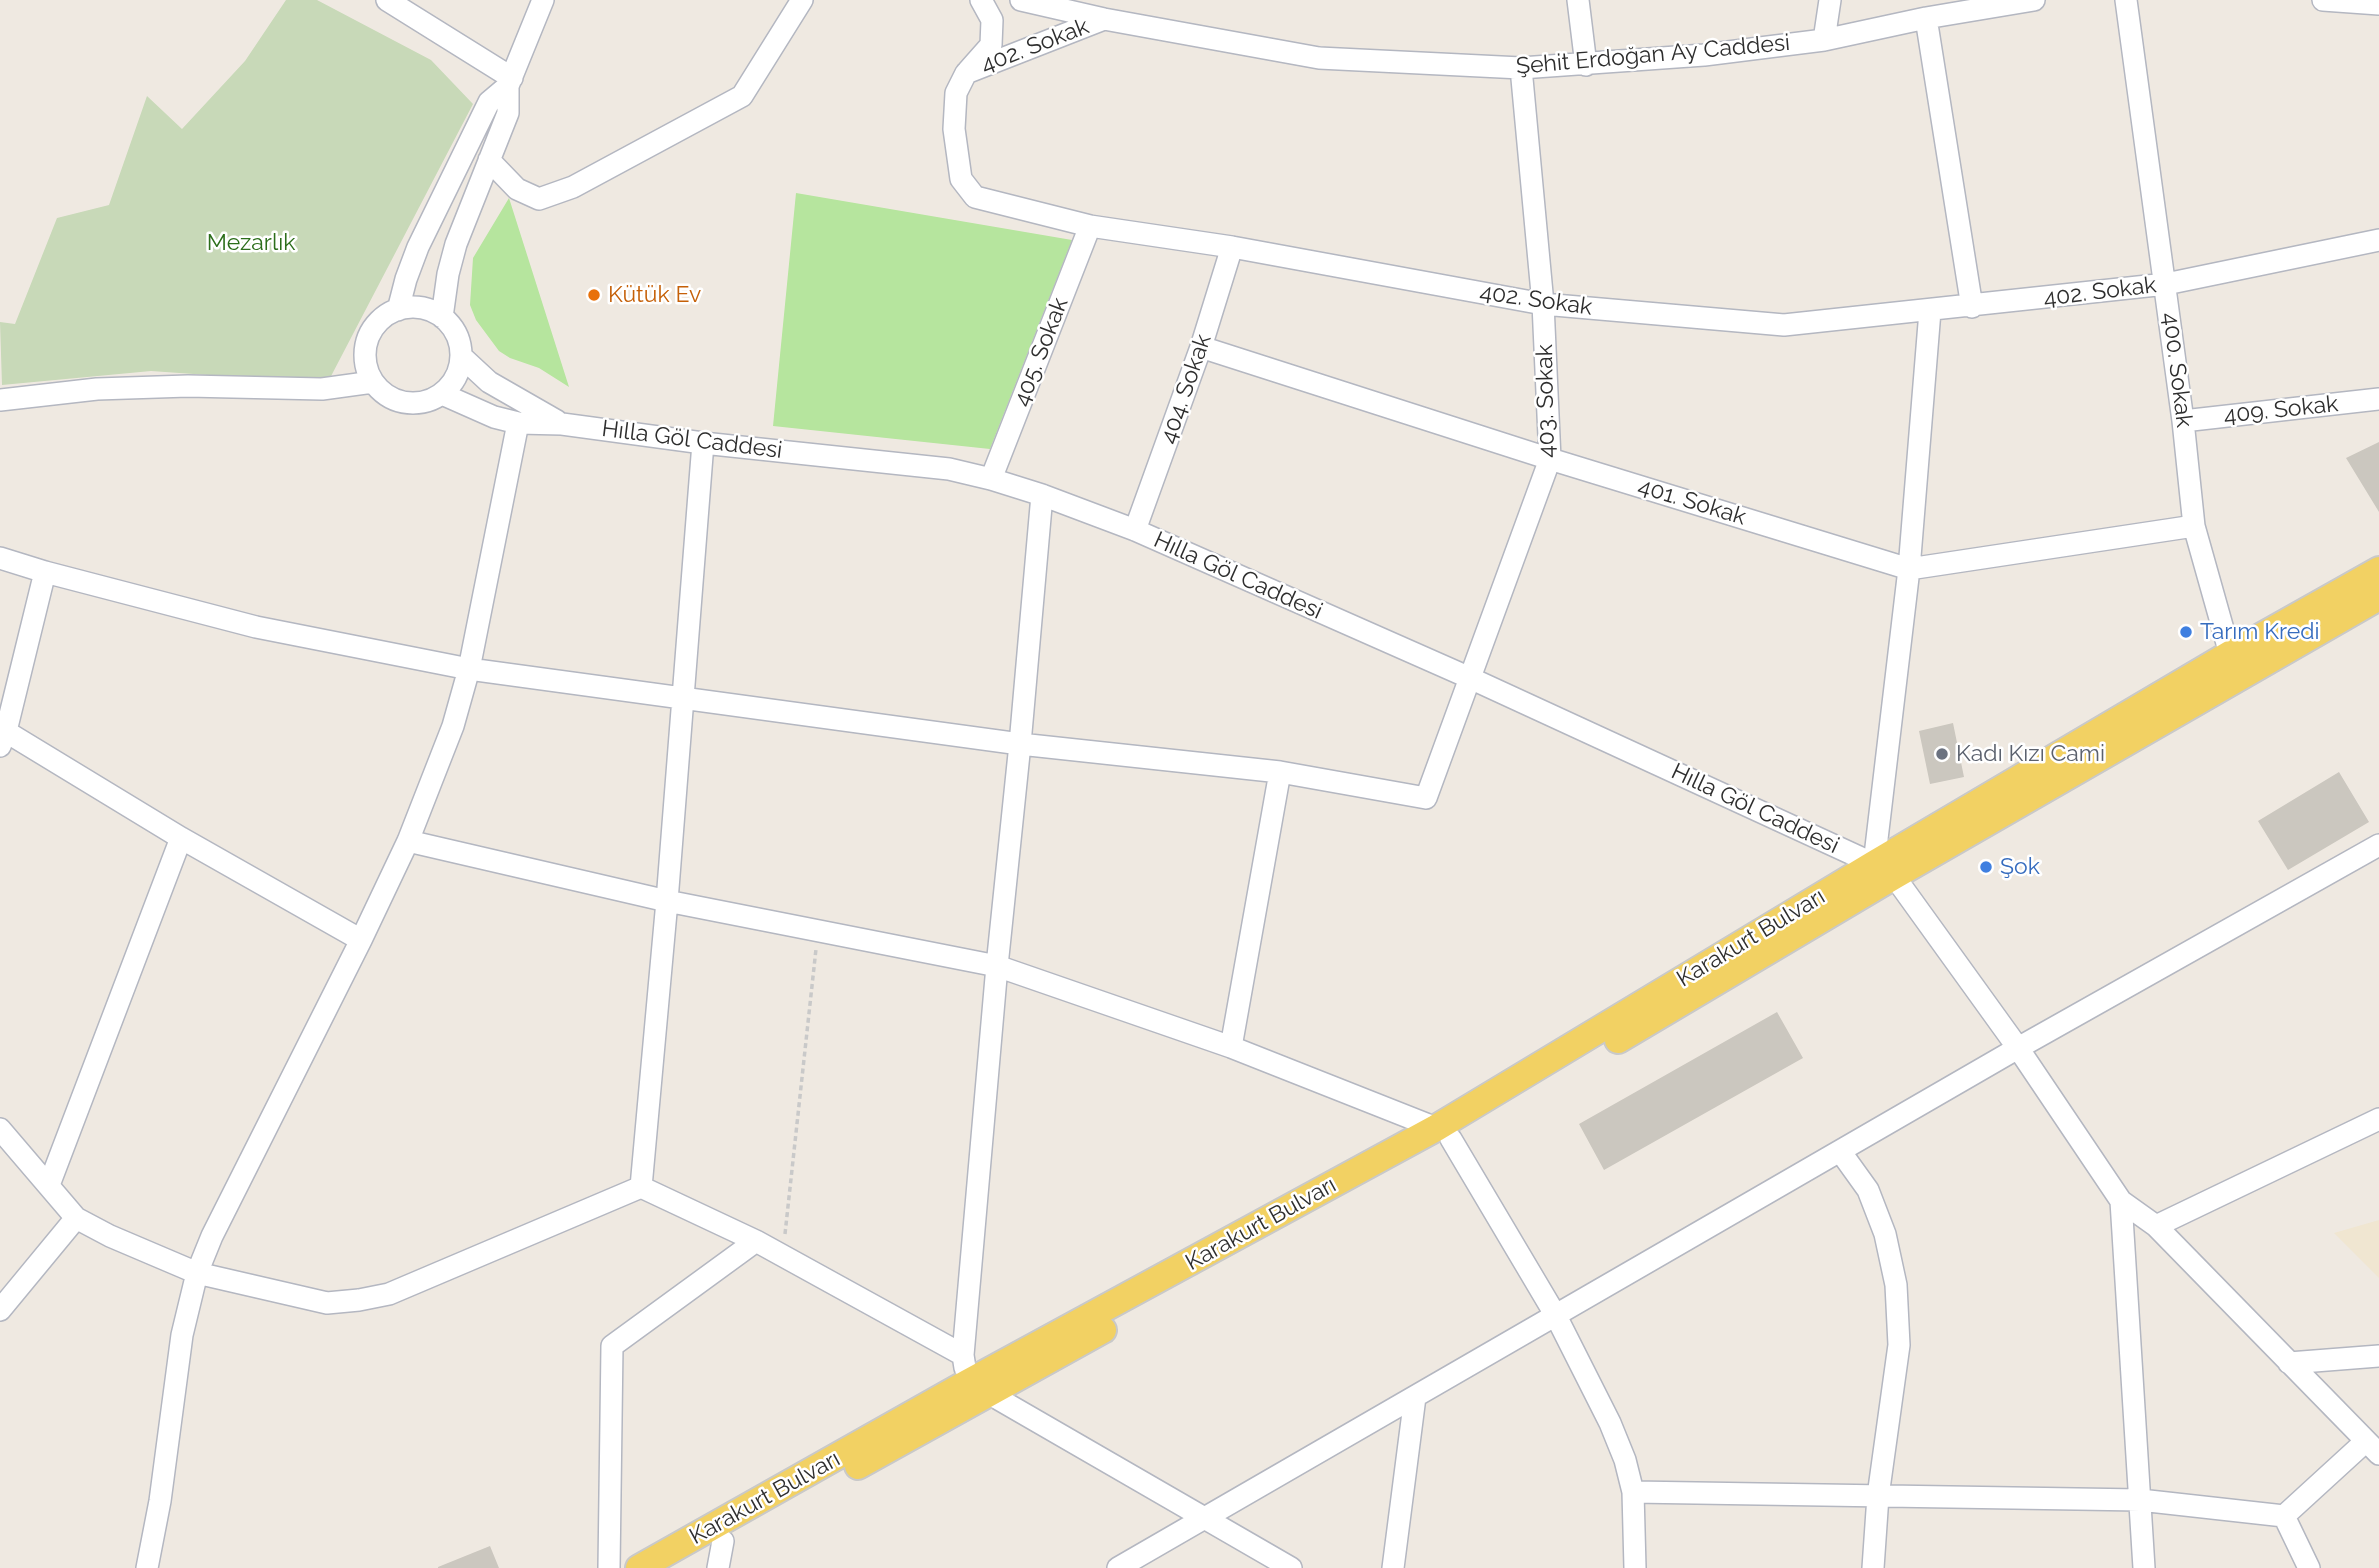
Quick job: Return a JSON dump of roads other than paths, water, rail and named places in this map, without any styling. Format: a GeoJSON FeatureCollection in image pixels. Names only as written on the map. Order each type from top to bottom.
{"type":"FeatureCollection","features":[{"type":"Feature","properties":{"kind":"main road"},"geometry":{"type":"LineString","coordinates":[[1884,870],[2230,654],[2379,570]]}},
{"type":"Feature","properties":{"kind":"main road"},"geometry":{"type":"LineString","coordinates":[[1884,870],[2379,597]]}},
{"type":"Feature","properties":{"kind":"main road","name":"Karakurt Bulvarı"},"geometry":{"type":"LineString","coordinates":[[639,1568],[978,1388],[1443,1134],[1884,870]]}},
{"type":"Feature","properties":{"kind":"main road","name":"Karakurt Bulvarı"},"geometry":{"type":"LineString","coordinates":[[676,1568],[978,1388]]}},
{"type":"Feature","properties":{"kind":"street"},"geometry":{"type":"LineString","coordinates":[[387,0],[510,82]]}},
{"type":"Feature","properties":{"kind":"street"},"geometry":{"type":"LineString","coordinates":[[442,317],[448,274],[456,244],[508,113],[510,82],[543,0]]}},
{"type":"Feature","properties":{"kind":"street"},"geometry":{"type":"LineString","coordinates":[[489,160],[517,189],[539,199],[573,187],[742,96],[802,0]]}},
{"type":"Feature","properties":{"kind":"street"},"geometry":{"type":"LineString","coordinates":[[966,73],[990,45],[992,20],[981,0]]}},
{"type":"Feature","properties":{"kind":"street"},"geometry":{"type":"LineString","coordinates":[[1578,0],[1586,65]]}},
{"type":"Feature","properties":{"kind":"street"},"geometry":{"type":"LineString","coordinates":[[1824,40],[1830,0]]}},
{"type":"Feature","properties":{"kind":"street","name":"Şehit Erdoğan Ay Caddesi"},"geometry":{"type":"LineString","coordinates":[[1035,1],[1104,19],[1319,58],[1521,68],[1704,55],[1824,40],[1926,18],[2034,0]]}},
{"type":"Feature","properties":{"kind":"street","name":"400. Sokak"},"geometry":{"type":"LineString","coordinates":[[2126,0],[2166,285],[2194,526],[2230,654]]}},
{"type":"Feature","properties":{"kind":"street"},"geometry":{"type":"LineString","coordinates":[[2323,0],[2379,4]]}},
{"type":"Feature","properties":{"kind":"street"},"geometry":{"type":"LineString","coordinates":[[1926,18],[1972,307]]}},
{"type":"Feature","properties":{"kind":"street","name":"402. Sokak"},"geometry":{"type":"LineString","coordinates":[[1104,19],[966,73],[956,93],[954,129],[961,179],[975,197],[1090,226],[1232,247],[1543,304],[1784,325],[2166,285],[2379,240]]}},
{"type":"Feature","properties":{"kind":"street","name":"403. Sokak"},"geometry":{"type":"LineString","coordinates":[[1280,772],[1426,798],[1550,459],[1543,304],[1521,68]]}},
{"type":"Feature","properties":{"kind":"street"},"geometry":{"type":"LineString","coordinates":[[398,310],[418,247],[489,102],[510,82]]}},
{"type":"Feature","properties":{"kind":"street","name":"405. Sokak"},"geometry":{"type":"LineString","coordinates":[[991,478],[1090,226]]}},
{"type":"Feature","properties":{"kind":"street","name":"404. Sokak"},"geometry":{"type":"LineString","coordinates":[[1135,530],[1201,347],[1232,247]]}},
{"type":"Feature","properties":{"kind":"street"},"geometry":{"type":"LineString","coordinates":[[421,308],[442,317],[453,328],[460,342],[462,358],[459,372],[452,384],[442,394],[428,401],[413,404],[391,397],[373,382],[367,369],[365,354],[374,327],[398,310],[421,308]]}},
{"type":"Feature","properties":{"kind":"street"},"geometry":{"type":"LineString","coordinates":[[1633,1492],[2140,1500],[2284,1517],[2373,1447],[2155,1226],[2121,1201],[2018,1048],[1884,870],[1930,311]]}},
{"type":"Feature","properties":{"kind":"street","name":"401. Sokak"},"geometry":{"type":"LineString","coordinates":[[1201,347],[1550,459],[1909,569],[2194,526]]}},
{"type":"Feature","properties":{"kind":"street"},"geometry":{"type":"LineString","coordinates":[[462,358],[489,382],[562,424]]}},
{"type":"Feature","properties":{"kind":"street"},"geometry":{"type":"LineString","coordinates":[[0,400],[97,389],[188,386],[322,389],[373,382]]}},
{"type":"Feature","properties":{"kind":"street","name":"Hılla Göl Caddesi"},"geometry":{"type":"LineString","coordinates":[[442,394],[494,417],[518,423],[562,424],[702,443],[909,464],[991,478],[1135,530],[1470,678],[1884,870]]}},
{"type":"Feature","properties":{"kind":"street","name":"409. Sokak"},"geometry":{"type":"LineString","coordinates":[[2183,421],[2379,399]]}},
{"type":"Feature","properties":{"kind":"street"},"geometry":{"type":"LineString","coordinates":[[146,1568],[160,1501],[182,1335],[197,1273],[212,1236],[408,841],[453,726],[469,669],[518,423]]}},
{"type":"Feature","properties":{"kind":"street"},"geometry":{"type":"LineString","coordinates":[[641,1187],[667,901],[702,443]]}},
{"type":"Feature","properties":{"kind":"street"},"geometry":{"type":"LineString","coordinates":[[1042,495],[997,966],[964,1355],[978,1388],[1291,1568]]}},
{"type":"Feature","properties":{"kind":"street"},"geometry":{"type":"LineString","coordinates":[[0,558],[256,627],[469,669],[1020,744],[1280,772],[1231,1047]]}},
{"type":"Feature","properties":{"kind":"street"},"geometry":{"type":"LineString","coordinates":[[46,572],[2,735],[361,940]]}},
{"type":"Feature","properties":{"kind":"street"},"geometry":{"type":"LineString","coordinates":[[49,1185],[181,838]]}},
{"type":"Feature","properties":{"kind":"street"},"geometry":{"type":"LineString","coordinates":[[408,841],[667,901],[997,966],[1231,1047],[1443,1134],[1556,1316],[1611,1423],[1633,1492],[1635,1568]]}},
{"type":"Feature","properties":{"kind":"street"},"geometry":{"type":"LineString","coordinates":[[1118,1568],[2018,1048],[2377,852]]}},
{"type":"Feature","properties":{"kind":"street"},"geometry":{"type":"LineString","coordinates":[[2155,1226],[2379,1119]]}},
{"type":"Feature","properties":{"kind":"street"},"geometry":{"type":"LineString","coordinates":[[0,1129],[76,1218],[110,1236],[197,1273],[327,1303],[379,1296],[641,1187],[783,1255],[964,1355]]}},
{"type":"Feature","properties":{"kind":"street"},"geometry":{"type":"LineString","coordinates":[[1840,1151],[1868,1190],[1885,1234],[1896,1285],[1899,1345],[1878,1496],[1872,1568]]}},
{"type":"Feature","properties":{"kind":"street"},"geometry":{"type":"LineString","coordinates":[[2121,1201],[2144,1568]]}},
{"type":"Feature","properties":{"kind":"street"},"geometry":{"type":"LineString","coordinates":[[0,1310],[76,1218]]}},
{"type":"Feature","properties":{"kind":"street"},"geometry":{"type":"LineString","coordinates":[[609,1568],[612,1346],[756,1241]]}},
{"type":"Feature","properties":{"kind":"street"},"geometry":{"type":"LineString","coordinates":[[2289,1363],[2379,1356]]}},
{"type":"Feature","properties":{"kind":"street"},"geometry":{"type":"LineString","coordinates":[[1393,1568],[1415,1398]]}},
{"type":"Feature","properties":{"kind":"street"},"geometry":{"type":"LineString","coordinates":[[2284,1517],[2309,1568]]}},
{"type":"Feature","properties":{"kind":"street"},"geometry":{"type":"LineString","coordinates":[[718,1568],[723,1541]]}},
{"type":"Feature","properties":{"kind":"place","name":"Kütük Ev"},"geometry":{"type":"Point","coordinates":[594,295]}},
{"type":"Feature","properties":{"kind":"place","name":"Tarım Kredi"},"geometry":{"type":"Point","coordinates":[2186,632]}},
{"type":"Feature","properties":{"kind":"place","name":"Kadı Kızı Cami"},"geometry":{"type":"Point","coordinates":[1942,754]}},
{"type":"Feature","properties":{"kind":"place","name":"Şok"},"geometry":{"type":"Point","coordinates":[1986,867]}},
{"type":"Feature","properties":{"kind":"park label","name":"Mezarlık"},"geometry":{"type":"Point","coordinates":[251,243]}}]}
